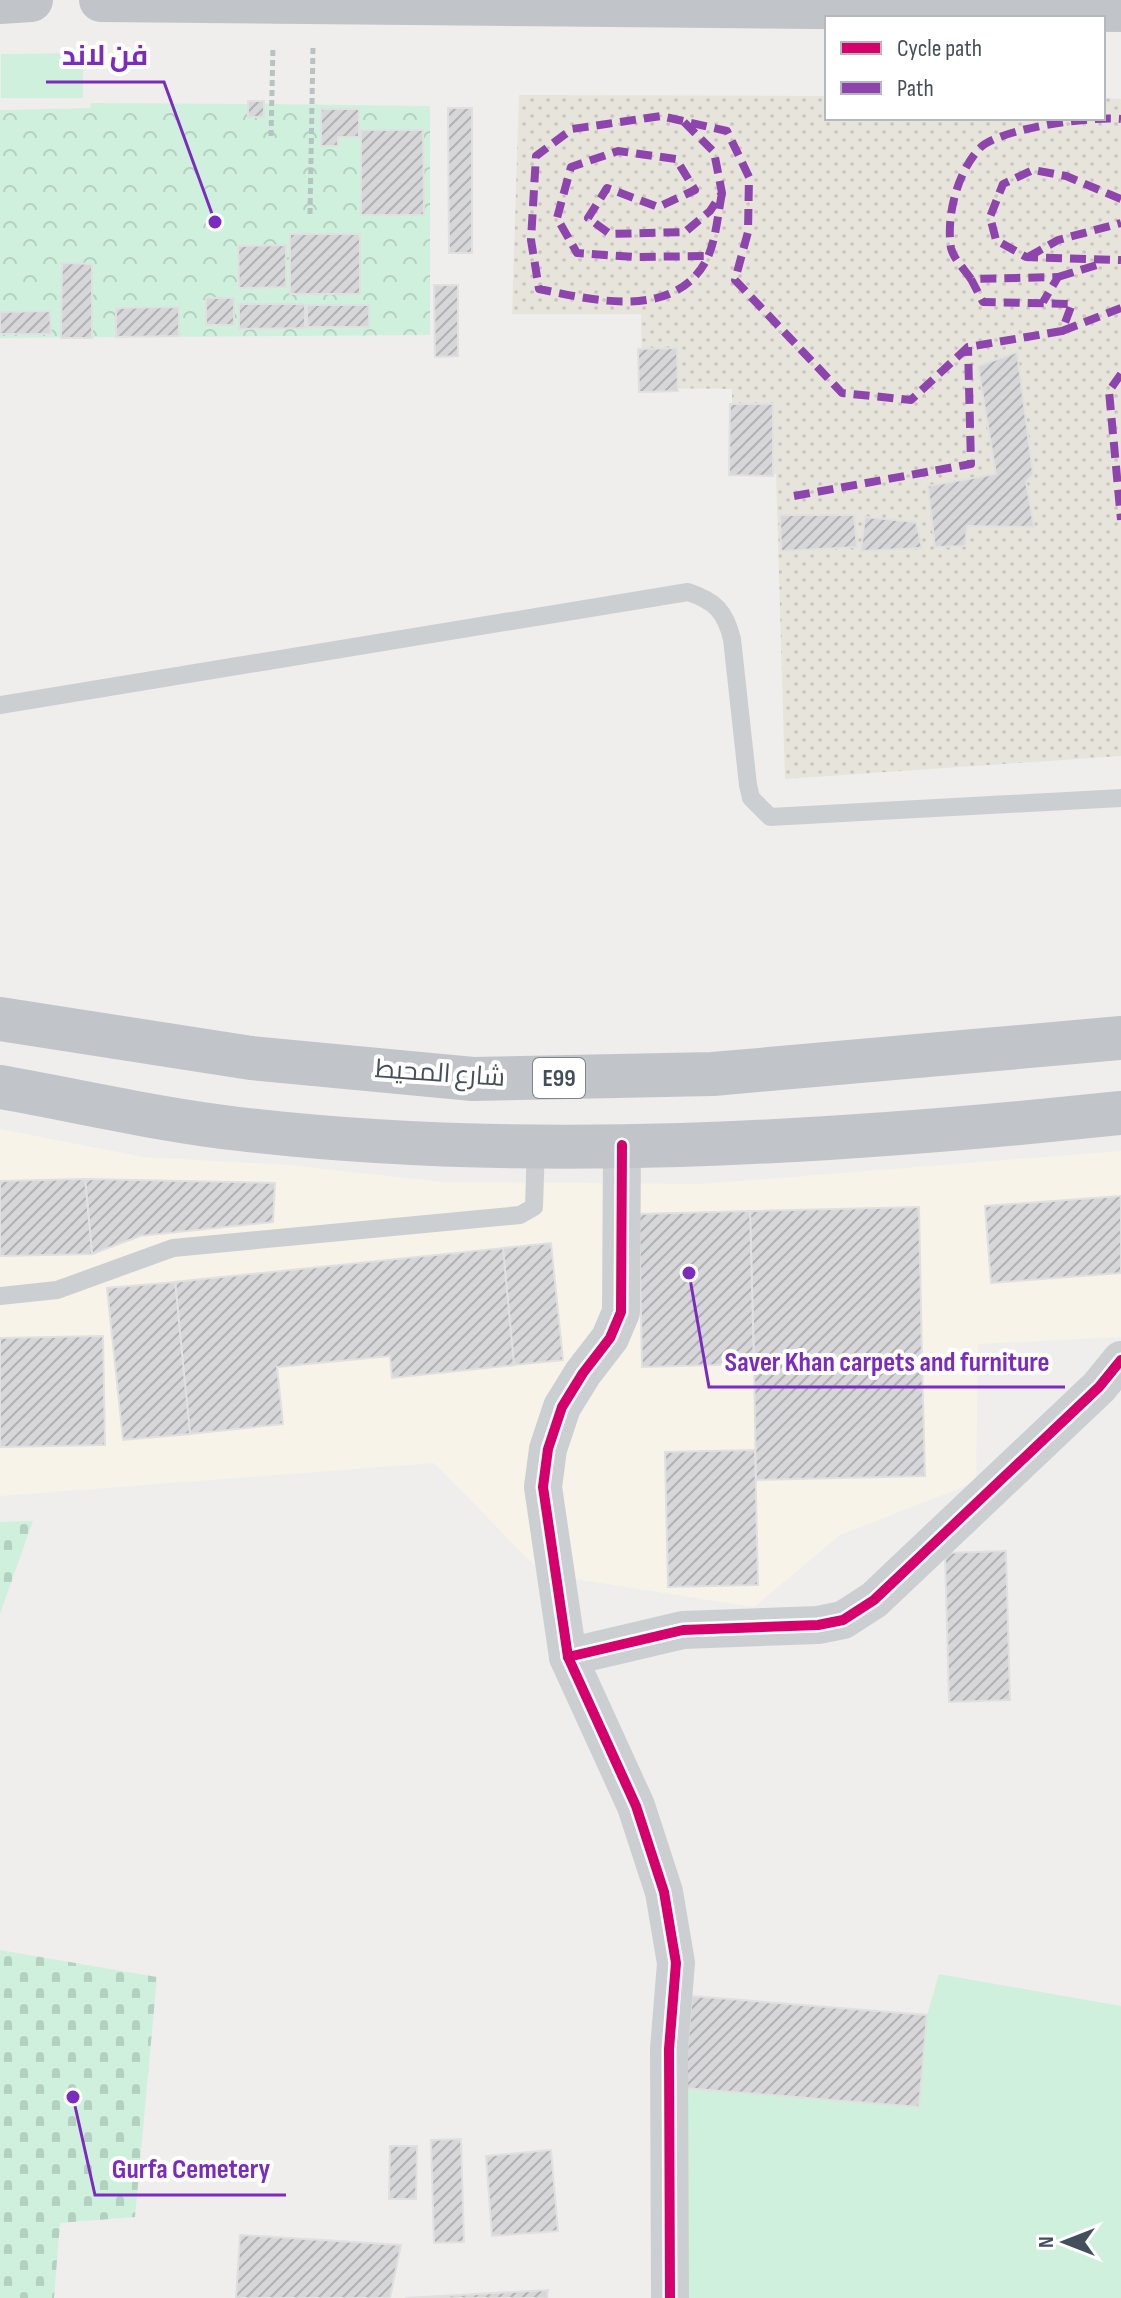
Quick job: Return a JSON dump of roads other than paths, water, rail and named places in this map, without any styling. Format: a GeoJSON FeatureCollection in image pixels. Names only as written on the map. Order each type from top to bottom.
{"type":"FeatureCollection","features":[{"type":"Feature","properties":{"kind":"highway"},"geometry":{"type":"LineString","coordinates":[[0,2],[31,0]]}},
{"type":"Feature","properties":{"kind":"highway"},"geometry":{"type":"LineString","coordinates":[[101,0],[657,2],[1121,10]]}},
{"type":"Feature","properties":{"kind":"highway","name":"شارع المحيط"},"geometry":{"type":"LineString","coordinates":[[0,1019],[251,1058],[473,1079],[713,1074],[1121,1038]]}},
{"type":"Feature","properties":{"kind":"highway"},"geometry":{"type":"LineString","coordinates":[[0,1087],[238,1129],[460,1145],[707,1145],[975,1128],[1121,1113]]}},
{"type":"Feature","properties":{"kind":"street"},"geometry":{"type":"LineString","coordinates":[[622,1145],[621,1312],[610,1338],[562,1407],[548,1449],[543,1487],[568,1657],[636,1806],[664,1892],[676,1963],[669,2049],[670,2298]]}},
{"type":"Feature","properties":{"kind":"street"},"geometry":{"type":"LineString","coordinates":[[568,1657],[683,1630],[818,1625],[843,1620],[874,1600],[1099,1387],[1121,1360]]}},
{"type":"Feature","properties":{"kind":"lane"},"geometry":{"type":"LineString","coordinates":[[0,705],[688,592],[710,599],[727,616],[748,785],[751,798],[770,817],[1121,798]]}},
{"type":"Feature","properties":{"kind":"lane"},"geometry":{"type":"LineString","coordinates":[[0,1296],[57,1290],[173,1248],[520,1215],[534,1207],[537,1197],[536,1145]]}},
{"type":"Feature","properties":{"kind":"place","name":"فن لاند"},"geometry":{"type":"Point","coordinates":[215,222]}},
{"type":"Feature","properties":{"kind":"place","name":"Saver Khan carpets and furniture"},"geometry":{"type":"Point","coordinates":[689,1273]}},
{"type":"Feature","properties":{"kind":"place","name":"Gurfa Cemetery"},"geometry":{"type":"Point","coordinates":[73,2097]}}]}
